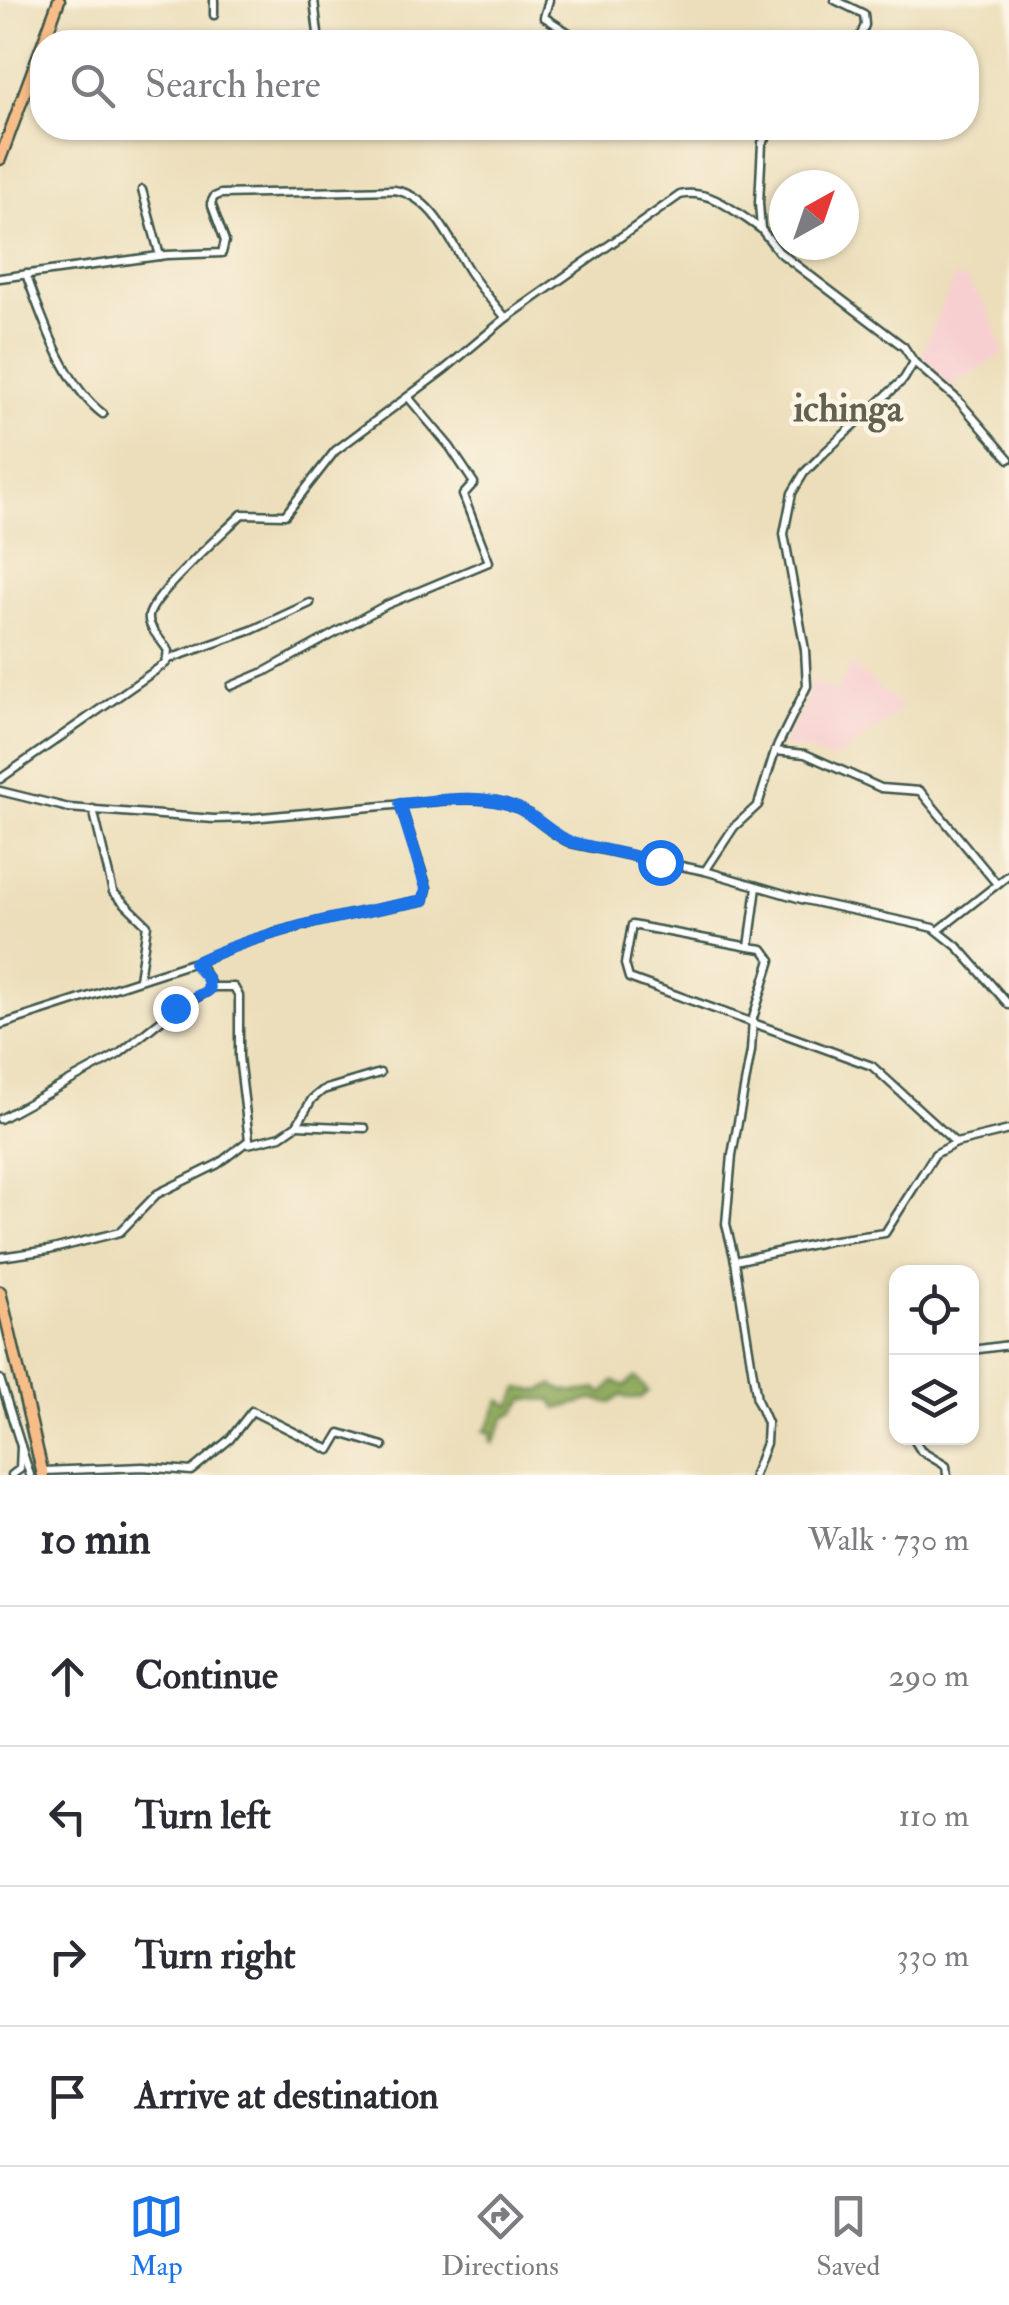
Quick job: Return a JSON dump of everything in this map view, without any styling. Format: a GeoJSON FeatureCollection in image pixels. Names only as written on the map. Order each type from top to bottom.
{"type":"FeatureCollection","features":[{"type":"Feature","properties":{"kind":"highway"},"geometry":{"type":"LineString","coordinates":[[47,30],[58,0]]}},
{"type":"Feature","properties":{"kind":"highway"},"geometry":{"type":"LineString","coordinates":[[0,158],[30,76]]}},
{"type":"Feature","properties":{"kind":"highway"},"geometry":{"type":"LineString","coordinates":[[0,1292],[35,1444],[38,1474]]}},
{"type":"Feature","properties":{"kind":"street"},"geometry":{"type":"LineString","coordinates":[[214,0],[214,15]]}},
{"type":"Feature","properties":{"kind":"street"},"geometry":{"type":"LineString","coordinates":[[314,0],[318,30]]}},
{"type":"Feature","properties":{"kind":"street"},"geometry":{"type":"LineString","coordinates":[[549,0],[544,18],[564,30]]}},
{"type":"Feature","properties":{"kind":"street"},"geometry":{"type":"LineString","coordinates":[[835,0],[864,14],[863,30]]}},
{"type":"Feature","properties":{"kind":"street"},"geometry":{"type":"LineString","coordinates":[[761,229],[765,140]]}},
{"type":"Feature","properties":{"kind":"street"},"geometry":{"type":"LineString","coordinates":[[142,190],[160,256]]}},
{"type":"Feature","properties":{"kind":"street"},"geometry":{"type":"LineString","coordinates":[[0,278],[160,256],[223,252],[225,241],[211,206],[218,195],[404,191],[430,210],[479,285],[506,318]]}},
{"type":"Feature","properties":{"kind":"street"},"geometry":{"type":"LineString","coordinates":[[168,659],[168,651],[148,619],[172,583],[242,514],[286,515],[329,456],[506,318],[680,195],[710,197],[761,229],[779,252],[904,347],[914,362],[958,400],[1009,459]]}},
{"type":"Feature","properties":{"kind":"street"},"geometry":{"type":"LineString","coordinates":[[26,274],[56,346],[80,390],[103,414]]}},
{"type":"Feature","properties":{"kind":"street"},"geometry":{"type":"LineString","coordinates":[[705,871],[728,835],[758,805],[775,751],[807,686],[805,650],[784,534],[792,493],[804,473],[904,379],[914,362]]}},
{"type":"Feature","properties":{"kind":"street"},"geometry":{"type":"LineString","coordinates":[[231,686],[386,605],[489,562],[463,495],[474,483],[408,397]]}},
{"type":"Feature","properties":{"kind":"street"},"geometry":{"type":"LineString","coordinates":[[0,780],[168,659],[252,630],[310,603]]}},
{"type":"Feature","properties":{"kind":"street"},"geometry":{"type":"LineString","coordinates":[[775,751],[805,754],[881,788],[920,791],[997,884]]}},
{"type":"Feature","properties":{"kind":"street"},"geometry":{"type":"LineString","coordinates":[[0,790],[69,808],[160,816],[252,818],[459,799],[494,800],[528,814],[571,842],[939,930],[1009,1004]]}},
{"type":"Feature","properties":{"kind":"street"},"geometry":{"type":"LineString","coordinates":[[0,1025],[194,963],[242,941],[336,916],[424,900],[426,888],[400,804]]}},
{"type":"Feature","properties":{"kind":"street"},"geometry":{"type":"LineString","coordinates":[[94,809],[113,892],[148,925],[139,980]]}},
{"type":"Feature","properties":{"kind":"street"},"geometry":{"type":"LineString","coordinates":[[939,930],[1009,875]]}},
{"type":"Feature","properties":{"kind":"street"},"geometry":{"type":"LineString","coordinates":[[749,947],[758,887]]}},
{"type":"Feature","properties":{"kind":"street"},"geometry":{"type":"LineString","coordinates":[[754,1475],[766,1443],[767,1422],[757,1400],[727,1232],[727,1213],[732,1154],[753,1022],[771,960],[762,949],[632,925],[626,971],[630,978],[753,1022],[872,1066],[956,1143]]}},
{"type":"Feature","properties":{"kind":"street"},"geometry":{"type":"LineString","coordinates":[[194,963],[201,968],[210,988]]}},
{"type":"Feature","properties":{"kind":"street"},"geometry":{"type":"LineString","coordinates":[[0,1119],[119,1054],[175,1008],[210,988],[234,988],[240,996],[239,1058],[250,1137],[242,1146],[218,1164],[157,1194],[120,1232],[49,1250],[0,1257]]}},
{"type":"Feature","properties":{"kind":"street"},"geometry":{"type":"LineString","coordinates":[[242,1146],[281,1136],[297,1125],[312,1099],[323,1090],[380,1074]]}},
{"type":"Feature","properties":{"kind":"street"},"geometry":{"type":"LineString","coordinates":[[297,1125],[365,1128]]}},
{"type":"Feature","properties":{"kind":"street"},"geometry":{"type":"LineString","coordinates":[[735,1261],[885,1233],[931,1157],[956,1143],[1009,1130]]}},
{"type":"Feature","properties":{"kind":"street"},"geometry":{"type":"LineString","coordinates":[[979,1349],[1009,1344]]}},
{"type":"Feature","properties":{"kind":"street"},"geometry":{"type":"LineString","coordinates":[[0,1379],[11,1422],[38,1474],[143,1468],[192,1471],[230,1438],[252,1411],[330,1450],[340,1433],[382,1446]]}},
{"type":"Feature","properties":{"kind":"street"},"geometry":{"type":"LineString","coordinates":[[21,1446],[35,1444]]}},
{"type":"Feature","properties":{"kind":"street"},"geometry":{"type":"LineString","coordinates":[[917,1445],[946,1466],[946,1475]]}},
{"type":"Feature","properties":{"kind":"street"},"geometry":{"type":"LineString","coordinates":[[12,1475],[20,1468],[21,1446]]}},
{"type":"Feature","properties":{"kind":"shaded area"},"geometry":{"type":"Polygon","coordinates":[[[954,277],[964,278],[987,306],[1004,354],[948,386],[920,358],[954,277]]]}},
{"type":"Feature","properties":{"kind":"shaded area"},"geometry":{"type":"Polygon","coordinates":[[[850,664],[902,707],[832,761],[810,750],[786,748],[783,743],[805,705],[811,680],[837,692],[850,664]]]}},
{"type":"Feature","properties":{"kind":"green space"},"geometry":{"type":"Polygon","coordinates":[[[635,1377],[648,1391],[641,1398],[622,1395],[611,1403],[594,1399],[557,1409],[552,1400],[525,1399],[514,1413],[506,1416],[493,1444],[493,1434],[484,1431],[501,1400],[511,1406],[519,1388],[540,1391],[553,1385],[568,1391],[596,1388],[603,1393],[614,1381],[625,1386],[635,1377]]]}},
{"type":"Feature","properties":{"kind":"district","name":"ichinga"},"geometry":{"type":"Point","coordinates":[848,408]}},
{"type":"Feature","properties":{"kind":"route"},"geometry":{"type":"LineString","coordinates":[[175,1008],[209,990],[208,979],[194,963],[242,941],[336,916],[424,900],[426,888],[400,804],[494,800],[528,814],[571,842],[660,862]]}}]}
